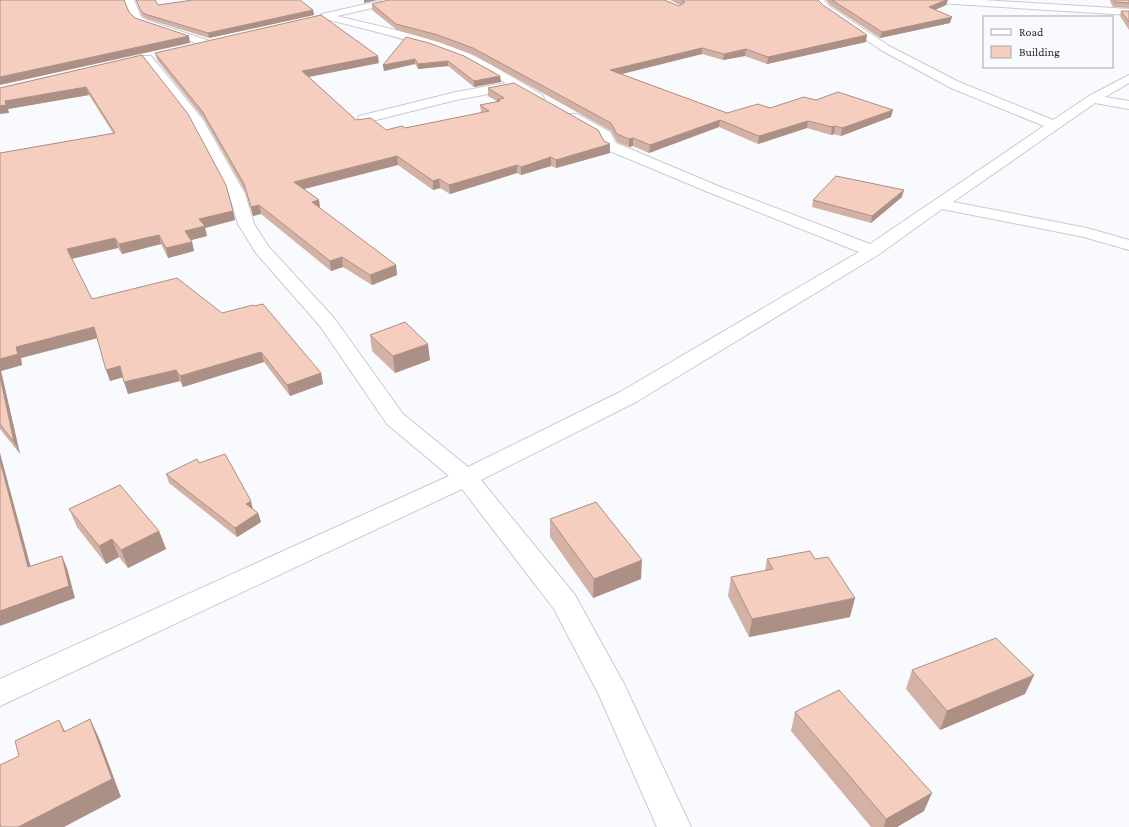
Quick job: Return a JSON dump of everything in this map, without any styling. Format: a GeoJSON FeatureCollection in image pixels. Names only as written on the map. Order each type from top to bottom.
{"type":"FeatureCollection","features":[{"type":"Feature","properties":{"kind":"street"},"geometry":{"type":"LineString","coordinates":[[129,0],[137,18],[142,22],[210,42],[184,48]]}},
{"type":"Feature","properties":{"kind":"street"},"geometry":{"type":"LineString","coordinates":[[396,0],[321,16],[434,45],[455,52],[469,58],[605,135],[610,146],[713,189],[872,251]]}},
{"type":"Feature","properties":{"kind":"street"},"geometry":{"type":"LineString","coordinates":[[819,0],[826,8],[885,48],[955,85],[1054,126]]}},
{"type":"Feature","properties":{"kind":"street"},"geometry":{"type":"LineString","coordinates":[[938,0],[1129,12]]}},
{"type":"Feature","properties":{"kind":"street"},"geometry":{"type":"LineString","coordinates":[[147,58],[197,120],[237,194],[246,224],[262,249],[327,322],[395,419],[466,478],[565,602],[613,693],[674,827]]}},
{"type":"Feature","properties":{"kind":"street"},"geometry":{"type":"LineString","coordinates":[[0,692],[466,478],[628,397],[872,251],[1093,99],[1129,78]]}},
{"type":"Feature","properties":{"kind":"street"},"geometry":{"type":"LineString","coordinates":[[364,119],[456,96],[516,85]]}},
{"type":"Feature","properties":{"kind":"street"},"geometry":{"type":"LineString","coordinates":[[1093,99],[1129,105]]}},
{"type":"Feature","properties":{"kind":"street"},"geometry":{"type":"LineString","coordinates":[[939,204],[1065,228],[1129,245]]}},
{"type":"Feature","properties":{"kind":"building"},"geometry":{"type":"Polygon","coordinates":[[[0,0],[124,0],[129,12],[135,18],[189,36],[0,77],[0,0]]]}},
{"type":"Feature","properties":{"kind":"building"},"geometry":{"type":"Polygon","coordinates":[[[136,0],[155,0],[158,5],[193,0],[300,0],[313,10],[208,33],[145,14],[141,11],[136,0]]]}},
{"type":"Feature","properties":{"kind":"building"},"geometry":{"type":"Polygon","coordinates":[[[389,0],[664,0],[679,6],[685,2],[682,0],[818,0],[867,35],[768,57],[746,49],[724,54],[702,48],[610,70],[727,113],[758,104],[770,108],[804,97],[816,100],[838,92],[893,110],[842,128],[808,121],[759,136],[720,120],[650,145],[633,138],[629,139],[617,134],[611,123],[473,48],[438,35],[396,24],[372,4],[389,0]]]}},
{"type":"Feature","properties":{"kind":"building"},"geometry":{"type":"Polygon","coordinates":[[[832,0],[946,0],[929,7],[952,17],[882,32],[832,0]]]}},
{"type":"Feature","properties":{"kind":"building"},"geometry":{"type":"Polygon","coordinates":[[[1114,0],[1129,0],[1129,3],[1115,2],[1114,0]]]}},
{"type":"Feature","properties":{"kind":"building"},"geometry":{"type":"Polygon","coordinates":[[[1121,11],[1129,11],[1129,22],[1121,11]]]}},
{"type":"Feature","properties":{"kind":"building"},"geometry":{"type":"Polygon","coordinates":[[[321,15],[378,56],[302,71],[356,120],[371,118],[386,130],[402,126],[405,128],[489,111],[480,105],[500,101],[497,100],[504,98],[488,88],[514,83],[598,130],[604,141],[610,144],[556,160],[551,157],[521,167],[517,165],[449,185],[439,179],[433,181],[397,156],[294,182],[319,200],[312,202],[396,265],[370,275],[342,257],[330,261],[259,205],[251,207],[244,184],[202,111],[155,53],[321,15]]]}},
{"type":"Feature","properties":{"kind":"building"},"geometry":{"type":"Polygon","coordinates":[[[406,37],[429,43],[464,56],[500,76],[474,81],[448,61],[418,64],[415,59],[383,65],[406,37]]]}},
{"type":"Feature","properties":{"kind":"building"},"geometry":{"type":"Polygon","coordinates":[[[142,55],[188,114],[226,185],[233,211],[199,219],[205,226],[185,231],[192,242],[166,248],[159,235],[119,244],[115,238],[67,249],[92,299],[177,278],[222,313],[263,304],[321,373],[287,385],[261,352],[180,376],[176,370],[124,382],[120,366],[106,370],[94,327],[16,347],[18,354],[0,359],[0,153],[115,133],[86,87],[5,101],[6,105],[0,106],[0,88],[142,55]]]}},
{"type":"Feature","properties":{"kind":"building"},"geometry":{"type":"Polygon","coordinates":[[[836,176],[904,190],[872,216],[813,200],[836,176]]]}},
{"type":"Feature","properties":{"kind":"building"},"geometry":{"type":"Polygon","coordinates":[[[405,322],[428,344],[393,356],[370,335],[405,322]]]}},
{"type":"Feature","properties":{"kind":"building"},"geometry":{"type":"Polygon","coordinates":[[[0,376],[14,442],[0,424],[0,376]]]}},
{"type":"Feature","properties":{"kind":"building"},"geometry":{"type":"Polygon","coordinates":[[[225,454],[251,501],[246,504],[258,513],[235,528],[166,474],[197,459],[199,463],[225,454]]]}},
{"type":"Feature","properties":{"kind":"building"},"geometry":{"type":"Polygon","coordinates":[[[0,461],[28,567],[62,556],[69,586],[0,611],[0,461]]]}},
{"type":"Feature","properties":{"kind":"building"},"geometry":{"type":"Polygon","coordinates":[[[120,485],[159,531],[121,550],[112,539],[99,546],[69,509],[120,485]]]}},
{"type":"Feature","properties":{"kind":"building"},"geometry":{"type":"Polygon","coordinates":[[[596,502],[642,560],[594,579],[550,519],[596,502]]]}},
{"type":"Feature","properties":{"kind":"building"},"geometry":{"type":"Polygon","coordinates":[[[810,551],[815,559],[828,557],[855,598],[752,619],[731,577],[773,569],[767,559],[810,551]]]}},
{"type":"Feature","properties":{"kind":"building"},"geometry":{"type":"Polygon","coordinates":[[[996,638],[1034,675],[947,711],[912,670],[996,638]]]}},
{"type":"Feature","properties":{"kind":"building"},"geometry":{"type":"Polygon","coordinates":[[[839,690],[932,793],[886,819],[795,712],[839,690]]]}},
{"type":"Feature","properties":{"kind":"building"},"geometry":{"type":"Polygon","coordinates":[[[90,719],[112,779],[18,827],[1,827],[0,765],[19,756],[15,741],[59,720],[64,732],[90,719]]]}}]}
